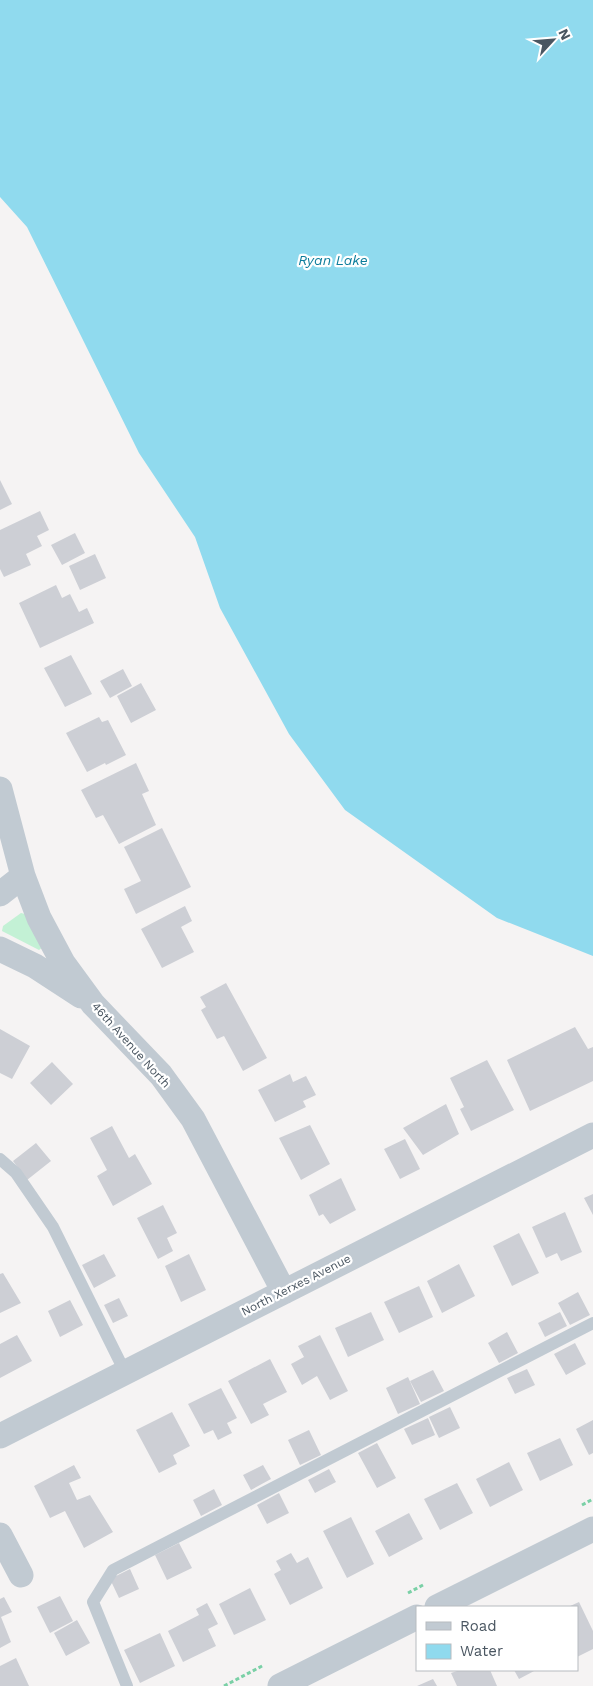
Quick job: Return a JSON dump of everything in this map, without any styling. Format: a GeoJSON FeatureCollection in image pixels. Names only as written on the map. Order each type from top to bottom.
{"type":"FeatureCollection","features":[{"type":"Feature","properties":{"kind":"street","name":"46th Avenue North"},"geometry":{"type":"LineString","coordinates":[[0,789],[23,876],[39,918],[63,963],[93,1004],[161,1076],[193,1119],[284,1292]]}},
{"type":"Feature","properties":{"kind":"street"},"geometry":{"type":"LineString","coordinates":[[0,894],[23,876]]}},
{"type":"Feature","properties":{"kind":"street"},"geometry":{"type":"LineString","coordinates":[[0,949],[35,966],[93,1004]]}},
{"type":"Feature","properties":{"kind":"street","name":"North Xerxes Avenue"},"geometry":{"type":"LineString","coordinates":[[0,1436],[593,1135]]}},
{"type":"Feature","properties":{"kind":"street"},"geometry":{"type":"LineString","coordinates":[[439,1606],[593,1529]]}},
{"type":"Feature","properties":{"kind":"street"},"geometry":{"type":"LineString","coordinates":[[0,1535],[21,1575]]}},
{"type":"Feature","properties":{"kind":"street"},"geometry":{"type":"LineString","coordinates":[[280,1686],[416,1618]]}},
{"type":"Feature","properties":{"kind":"lane"},"geometry":{"type":"LineString","coordinates":[[0,1159],[16,1173],[53,1227],[125,1372]]}},
{"type":"Feature","properties":{"kind":"lane"},"geometry":{"type":"LineString","coordinates":[[127,1686],[93,1602],[113,1570],[593,1323]]}},
{"type":"Feature","properties":{"kind":"green space"},"geometry":{"type":"Polygon","coordinates":[[[21,913],[25,914],[43,947],[39,950],[2,931],[3,926],[21,913]]]}},
{"type":"Feature","properties":{"kind":"water","name":"Ryan Lake"},"geometry":{"type":"Polygon","coordinates":[[[0,0],[593,0],[593,956],[497,918],[345,810],[289,734],[220,608],[195,537],[139,453],[27,227],[0,197],[0,0]]]}},
{"type":"Feature","properties":{"kind":"building"},"geometry":{"type":"Polygon","coordinates":[[[0,480],[12,504],[0,510],[0,480]]]}},
{"type":"Feature","properties":{"kind":"building"},"geometry":{"type":"Polygon","coordinates":[[[40,511],[49,530],[37,536],[42,546],[26,554],[31,565],[4,577],[0,569],[0,530],[40,511]]]}},
{"type":"Feature","properties":{"kind":"building"},"geometry":{"type":"Polygon","coordinates":[[[75,533],[85,553],[62,565],[51,545],[75,533]]]}},
{"type":"Feature","properties":{"kind":"building"},"geometry":{"type":"Polygon","coordinates":[[[95,554],[106,578],[80,590],[69,566],[95,554]]]}},
{"type":"Feature","properties":{"kind":"building"},"geometry":{"type":"Polygon","coordinates":[[[56,585],[62,598],[70,594],[79,612],[87,608],[94,623],[40,648],[19,603],[56,585]]]}},
{"type":"Feature","properties":{"kind":"building"},"geometry":{"type":"Polygon","coordinates":[[[71,655],[92,694],[65,707],[44,668],[71,655]]]}},
{"type":"Feature","properties":{"kind":"building"},"geometry":{"type":"Polygon","coordinates":[[[123,669],[132,686],[110,698],[100,681],[123,669]]]}},
{"type":"Feature","properties":{"kind":"building"},"geometry":{"type":"Polygon","coordinates":[[[141,683],[156,710],[131,723],[117,696],[141,683]]]}},
{"type":"Feature","properties":{"kind":"building"},"geometry":{"type":"Polygon","coordinates":[[[99,717],[102,722],[108,720],[126,755],[87,772],[66,733],[99,717]]]}},
{"type":"Feature","properties":{"kind":"building"},"geometry":{"type":"Polygon","coordinates":[[[136,763],[149,791],[142,794],[156,825],[119,844],[103,815],[96,818],[81,790],[136,763]]]}},
{"type":"Feature","properties":{"kind":"building"},"geometry":{"type":"Polygon","coordinates":[[[162,828],[191,887],[136,914],[124,889],[141,881],[124,847],[162,828]]]}},
{"type":"Feature","properties":{"kind":"building"},"geometry":{"type":"Polygon","coordinates":[[[185,906],[192,921],[181,927],[194,952],[162,968],[141,929],[185,906]]]}},
{"type":"Feature","properties":{"kind":"building"},"geometry":{"type":"Polygon","coordinates":[[[226,983],[267,1058],[243,1071],[224,1036],[217,1039],[201,1010],[206,1007],[200,997],[226,983]]]}},
{"type":"Feature","properties":{"kind":"building"},"geometry":{"type":"Polygon","coordinates":[[[575,1027],[588,1049],[593,1047],[593,1081],[530,1111],[507,1060],[575,1027]]]}},
{"type":"Feature","properties":{"kind":"building"},"geometry":{"type":"Polygon","coordinates":[[[0,1029],[30,1046],[12,1079],[0,1073],[0,1029]]]}},
{"type":"Feature","properties":{"kind":"building"},"geometry":{"type":"Polygon","coordinates":[[[487,1060],[514,1110],[471,1131],[460,1109],[464,1107],[450,1078],[487,1060]]]}},
{"type":"Feature","properties":{"kind":"building"},"geometry":{"type":"Polygon","coordinates":[[[52,1062],[73,1084],[51,1105],[30,1083],[52,1062]]]}},
{"type":"Feature","properties":{"kind":"building"},"geometry":{"type":"Polygon","coordinates":[[[290,1074],[293,1082],[306,1076],[316,1095],[303,1101],[306,1107],[275,1122],[258,1090],[290,1074]]]}},
{"type":"Feature","properties":{"kind":"building"},"geometry":{"type":"Polygon","coordinates":[[[446,1104],[459,1134],[423,1155],[403,1128],[446,1104]]]}},
{"type":"Feature","properties":{"kind":"building"},"geometry":{"type":"Polygon","coordinates":[[[310,1125],[330,1164],[301,1180],[279,1138],[310,1125]]]}},
{"type":"Feature","properties":{"kind":"building"},"geometry":{"type":"Polygon","coordinates":[[[112,1126],[129,1158],[135,1154],[152,1184],[113,1206],[97,1176],[107,1170],[90,1138],[112,1126]]]}},
{"type":"Feature","properties":{"kind":"building"},"geometry":{"type":"Polygon","coordinates":[[[405,1139],[420,1169],[400,1179],[384,1149],[405,1139]]]}},
{"type":"Feature","properties":{"kind":"building"},"geometry":{"type":"Polygon","coordinates":[[[36,1143],[51,1161],[27,1180],[13,1161],[36,1143]]]}},
{"type":"Feature","properties":{"kind":"building"},"geometry":{"type":"Polygon","coordinates":[[[341,1178],[356,1210],[330,1224],[323,1214],[319,1216],[309,1195],[341,1178]]]}},
{"type":"Feature","properties":{"kind":"building"},"geometry":{"type":"Polygon","coordinates":[[[593,1194],[593,1215],[584,1198],[593,1194]]]}},
{"type":"Feature","properties":{"kind":"building"},"geometry":{"type":"Polygon","coordinates":[[[163,1205],[177,1233],[167,1238],[173,1251],[158,1259],[137,1218],[163,1205]]]}},
{"type":"Feature","properties":{"kind":"building"},"geometry":{"type":"Polygon","coordinates":[[[565,1212],[582,1252],[561,1261],[557,1253],[546,1258],[532,1227],[565,1212]]]}},
{"type":"Feature","properties":{"kind":"building"},"geometry":{"type":"Polygon","coordinates":[[[519,1233],[539,1273],[512,1286],[493,1246],[519,1233]]]}},
{"type":"Feature","properties":{"kind":"building"},"geometry":{"type":"Polygon","coordinates":[[[104,1254],[116,1276],[94,1288],[82,1265],[104,1254]]]}},
{"type":"Feature","properties":{"kind":"building"},"geometry":{"type":"Polygon","coordinates":[[[189,1254],[206,1290],[181,1302],[165,1266],[189,1254]]]}},
{"type":"Feature","properties":{"kind":"building"},"geometry":{"type":"Polygon","coordinates":[[[459,1264],[475,1296],[442,1313],[427,1281],[459,1264]]]}},
{"type":"Feature","properties":{"kind":"building"},"geometry":{"type":"Polygon","coordinates":[[[3,1273],[21,1303],[0,1313],[0,1274],[3,1273]]]}},
{"type":"Feature","properties":{"kind":"building"},"geometry":{"type":"Polygon","coordinates":[[[419,1286],[433,1317],[399,1333],[384,1302],[419,1286]]]}},
{"type":"Feature","properties":{"kind":"building"},"geometry":{"type":"Polygon","coordinates":[[[578,1292],[590,1315],[570,1325],[558,1303],[578,1292]]]}},
{"type":"Feature","properties":{"kind":"building"},"geometry":{"type":"Polygon","coordinates":[[[119,1298],[128,1316],[113,1323],[104,1305],[119,1298]]]}},
{"type":"Feature","properties":{"kind":"building"},"geometry":{"type":"Polygon","coordinates":[[[70,1300],[83,1325],[60,1337],[48,1311],[70,1300]]]}},
{"type":"Feature","properties":{"kind":"building"},"geometry":{"type":"Polygon","coordinates":[[[371,1312],[384,1340],[348,1357],[335,1328],[371,1312]]]}},
{"type":"Feature","properties":{"kind":"building"},"geometry":{"type":"Polygon","coordinates":[[[560,1312],[567,1326],[545,1337],[538,1323],[560,1312]]]}},
{"type":"Feature","properties":{"kind":"building"},"geometry":{"type":"Polygon","coordinates":[[[507,1332],[518,1353],[499,1363],[488,1343],[507,1332]]]}},
{"type":"Feature","properties":{"kind":"building"},"geometry":{"type":"Polygon","coordinates":[[[17,1335],[32,1361],[0,1378],[0,1344],[17,1335]]]}},
{"type":"Feature","properties":{"kind":"building"},"geometry":{"type":"Polygon","coordinates":[[[320,1335],[348,1391],[330,1400],[317,1376],[302,1385],[291,1364],[304,1357],[298,1346],[320,1335]]]}},
{"type":"Feature","properties":{"kind":"building"},"geometry":{"type":"Polygon","coordinates":[[[575,1343],[586,1364],[566,1375],[554,1354],[575,1343]]]}},
{"type":"Feature","properties":{"kind":"building"},"geometry":{"type":"Polygon","coordinates":[[[270,1359],[287,1392],[263,1404],[269,1415],[251,1424],[228,1381],[270,1359]]]}},
{"type":"Feature","properties":{"kind":"building"},"geometry":{"type":"Polygon","coordinates":[[[527,1369],[535,1385],[515,1394],[507,1378],[527,1369]]]}},
{"type":"Feature","properties":{"kind":"building"},"geometry":{"type":"Polygon","coordinates":[[[433,1370],[444,1391],[421,1402],[410,1381],[433,1370]]]}},
{"type":"Feature","properties":{"kind":"building"},"geometry":{"type":"Polygon","coordinates":[[[408,1377],[420,1404],[398,1414],[386,1388],[408,1377]]]}},
{"type":"Feature","properties":{"kind":"building"},"geometry":{"type":"Polygon","coordinates":[[[221,1388],[237,1418],[227,1423],[232,1433],[218,1440],[213,1430],[204,1434],[188,1404],[221,1388]]]}},
{"type":"Feature","properties":{"kind":"building"},"geometry":{"type":"Polygon","coordinates":[[[450,1407],[460,1428],[439,1438],[429,1417],[450,1407]]]}},
{"type":"Feature","properties":{"kind":"building"},"geometry":{"type":"Polygon","coordinates":[[[172,1412],[190,1446],[173,1455],[177,1464],[159,1473],[136,1430],[172,1412]]]}},
{"type":"Feature","properties":{"kind":"building"},"geometry":{"type":"Polygon","coordinates":[[[428,1418],[435,1435],[412,1445],[404,1429],[428,1418]]]}},
{"type":"Feature","properties":{"kind":"building"},"geometry":{"type":"Polygon","coordinates":[[[593,1420],[593,1453],[589,1455],[576,1429],[593,1420]]]}},
{"type":"Feature","properties":{"kind":"building"},"geometry":{"type":"Polygon","coordinates":[[[309,1430],[321,1455],[300,1465],[288,1440],[309,1430]]]}},
{"type":"Feature","properties":{"kind":"building"},"geometry":{"type":"Polygon","coordinates":[[[560,1438],[573,1465],[540,1481],[527,1453],[560,1438]]]}},
{"type":"Feature","properties":{"kind":"building"},"geometry":{"type":"Polygon","coordinates":[[[377,1443],[396,1478],[377,1488],[358,1453],[377,1443]]]}},
{"type":"Feature","properties":{"kind":"building"},"geometry":{"type":"Polygon","coordinates":[[[509,1462],[523,1490],[490,1507],[476,1479],[509,1462]]]}},
{"type":"Feature","properties":{"kind":"building"},"geometry":{"type":"Polygon","coordinates":[[[74,1465],[81,1478],[69,1483],[77,1500],[90,1495],[113,1532],[84,1548],[65,1511],[50,1518],[34,1486],[74,1465]]]}},
{"type":"Feature","properties":{"kind":"building"},"geometry":{"type":"Polygon","coordinates":[[[263,1465],[271,1479],[251,1490],[243,1475],[263,1465]]]}},
{"type":"Feature","properties":{"kind":"building"},"geometry":{"type":"Polygon","coordinates":[[[329,1469],[336,1482],[315,1493],[308,1480],[329,1469]]]}},
{"type":"Feature","properties":{"kind":"building"},"geometry":{"type":"Polygon","coordinates":[[[457,1483],[473,1513],[440,1530],[424,1499],[457,1483]]]}},
{"type":"Feature","properties":{"kind":"building"},"geometry":{"type":"Polygon","coordinates":[[[214,1489],[222,1505],[201,1516],[193,1500],[214,1489]]]}},
{"type":"Feature","properties":{"kind":"building"},"geometry":{"type":"Polygon","coordinates":[[[279,1493],[289,1513],[267,1524],[257,1505],[279,1493]]]}},
{"type":"Feature","properties":{"kind":"building"},"geometry":{"type":"Polygon","coordinates":[[[409,1513],[423,1539],[389,1557],[375,1531],[409,1513]]]}},
{"type":"Feature","properties":{"kind":"building"},"geometry":{"type":"Polygon","coordinates":[[[351,1517],[374,1564],[347,1578],[323,1531],[351,1517]]]}},
{"type":"Feature","properties":{"kind":"building"},"geometry":{"type":"Polygon","coordinates":[[[179,1543],[192,1568],[167,1580],[155,1555],[179,1543]]]}},
{"type":"Feature","properties":{"kind":"building"},"geometry":{"type":"Polygon","coordinates":[[[291,1553],[297,1563],[308,1557],[323,1588],[290,1605],[274,1574],[281,1570],[276,1561],[291,1553]]]}},
{"type":"Feature","properties":{"kind":"building"},"geometry":{"type":"Polygon","coordinates":[[[130,1569],[139,1589],[119,1598],[110,1579],[130,1569]]]}},
{"type":"Feature","properties":{"kind":"building"},"geometry":{"type":"Polygon","coordinates":[[[250,1588],[266,1620],[234,1635],[219,1604],[250,1588]]]}},
{"type":"Feature","properties":{"kind":"building"},"geometry":{"type":"Polygon","coordinates":[[[60,1596],[73,1621],[50,1633],[37,1607],[60,1596]]]}},
{"type":"Feature","properties":{"kind":"building"},"geometry":{"type":"Polygon","coordinates":[[[4,1597],[12,1612],[1,1617],[11,1642],[0,1648],[0,1599],[4,1597]]]}},
{"type":"Feature","properties":{"kind":"building"},"geometry":{"type":"Polygon","coordinates":[[[579,1602],[593,1631],[593,1649],[578,1656],[578,1606],[570,1606],[579,1602]]]}},
{"type":"Feature","properties":{"kind":"building"},"geometry":{"type":"Polygon","coordinates":[[[207,1603],[218,1624],[208,1629],[216,1646],[183,1662],[168,1631],[199,1615],[196,1609],[207,1603]]]}},
{"type":"Feature","properties":{"kind":"building"},"geometry":{"type":"Polygon","coordinates":[[[77,1620],[90,1643],[66,1656],[54,1633],[77,1620]]]}},
{"type":"Feature","properties":{"kind":"building"},"geometry":{"type":"Polygon","coordinates":[[[160,1633],[175,1666],[140,1683],[124,1650],[160,1633]]]}},
{"type":"Feature","properties":{"kind":"building"},"geometry":{"type":"Polygon","coordinates":[[[16,1658],[29,1686],[0,1686],[0,1666],[16,1658]]]}},
{"type":"Feature","properties":{"kind":"building"},"geometry":{"type":"Polygon","coordinates":[[[457,1671],[490,1671],[497,1686],[457,1686],[451,1673],[457,1671]]]}},
{"type":"Feature","properties":{"kind":"building"},"geometry":{"type":"Polygon","coordinates":[[[515,1671],[534,1671],[519,1679],[515,1671]]]}},
{"type":"Feature","properties":{"kind":"building"},"geometry":{"type":"Polygon","coordinates":[[[433,1679],[437,1686],[417,1686],[433,1679]]]}}]}
